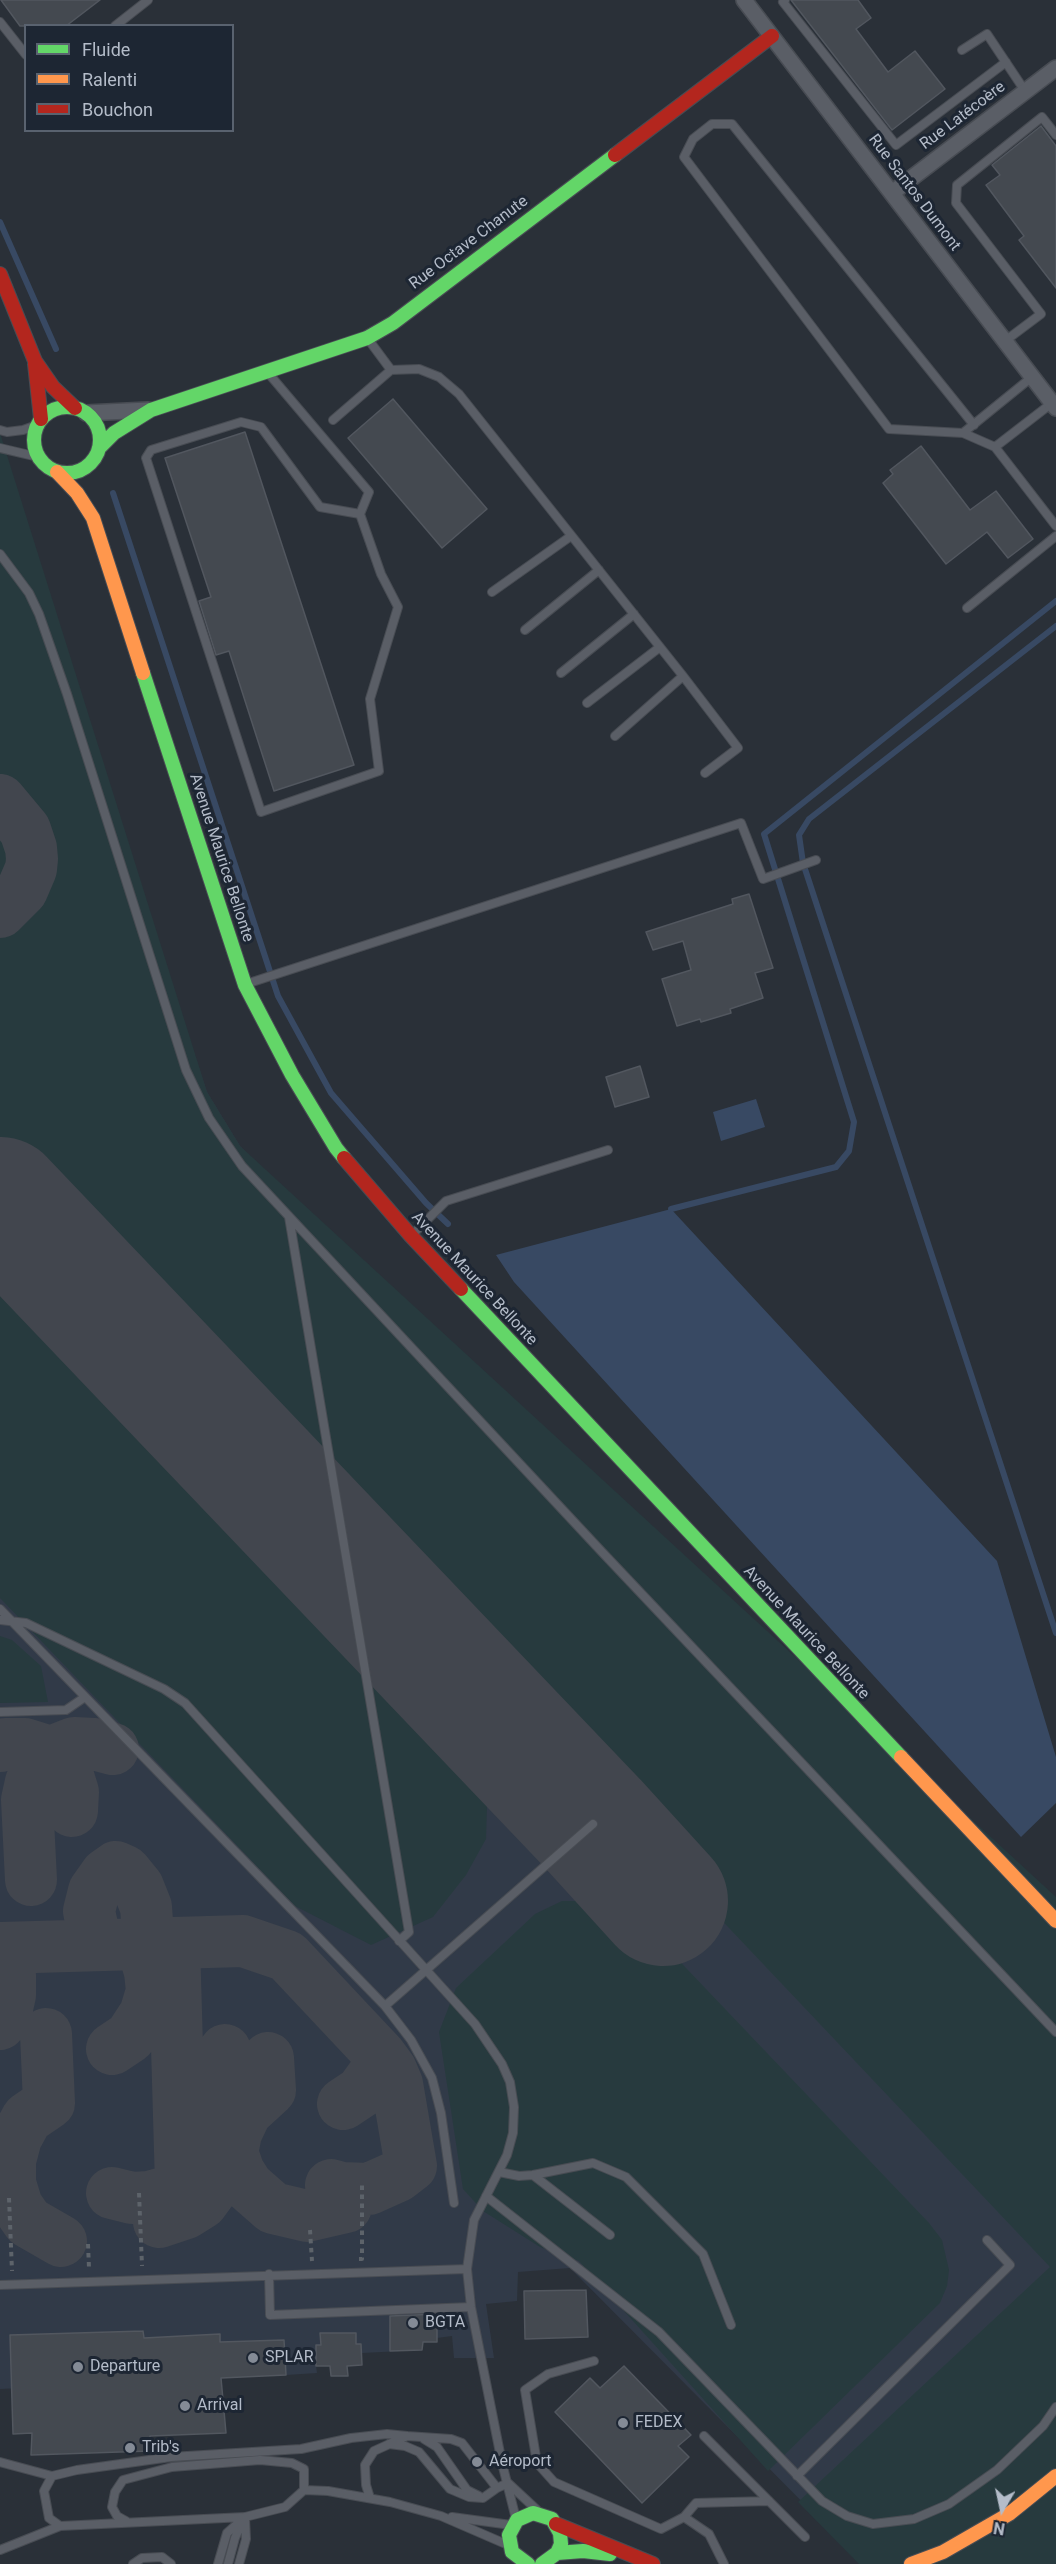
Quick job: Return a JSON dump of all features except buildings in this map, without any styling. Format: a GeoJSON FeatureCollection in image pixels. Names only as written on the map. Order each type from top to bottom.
{"type":"FeatureCollection","features":[{"type":"Feature","properties":{"kind":"street","name":"Rue Santos Dumont"},"geometry":{"type":"LineString","coordinates":[[744,0],[1054,406]]}},
{"type":"Feature","properties":{"kind":"street","name":"Rue Octave Chanute"},"geometry":{"type":"LineString","coordinates":[[96,454],[114,433],[151,410],[367,338],[393,323],[772,36]]}},
{"type":"Feature","properties":{"kind":"street","name":"Rue Latécoère"},"geometry":{"type":"LineString","coordinates":[[891,193],[1056,68]]}},
{"type":"Feature","properties":{"kind":"street"},"geometry":{"type":"LineString","coordinates":[[0,274],[35,361],[53,387],[98,429],[96,454],[76,472],[57,472],[38,457],[34,436],[39,422],[35,361]]}},
{"type":"Feature","properties":{"kind":"street"},"geometry":{"type":"LineString","coordinates":[[39,422],[56,408],[80,410]]}},
{"type":"Feature","properties":{"kind":"street","name":"Rue Octave Chanute"},"geometry":{"type":"LineString","coordinates":[[80,410],[151,410]]}},
{"type":"Feature","properties":{"kind":"street","name":"Avenue Maurice Bellonte"},"geometry":{"type":"LineString","coordinates":[[93,518],[96,454]]}},
{"type":"Feature","properties":{"kind":"street","name":"Avenue Maurice Bellonte"},"geometry":{"type":"LineString","coordinates":[[57,472],[77,493],[93,518],[252,982],[292,1075],[336,1148],[411,1236],[1056,1922]]}},
{"type":"Feature","properties":{"kind":"street"},"geometry":{"type":"LineString","coordinates":[[910,2564],[943,2552],[1008,2514],[1056,2476]]}},
{"type":"Feature","properties":{"kind":"street"},"geometry":{"type":"LineString","coordinates":[[518,2558],[509,2535],[515,2523],[527,2514],[540,2514],[556,2524],[653,2564]]}},
{"type":"Feature","properties":{"kind":"street"},"geometry":{"type":"LineString","coordinates":[[556,2524],[561,2539],[557,2553]]}},
{"type":"Feature","properties":{"kind":"street"},"geometry":{"type":"LineString","coordinates":[[543,2564],[557,2553],[583,2551],[629,2556]]}},
{"type":"Feature","properties":{"kind":"lane"},"geometry":{"type":"LineString","coordinates":[[118,24],[148,0]]}},
{"type":"Feature","properties":{"kind":"lane"},"geometry":{"type":"LineString","coordinates":[[785,0],[783,2],[896,145],[1006,62]]}},
{"type":"Feature","properties":{"kind":"lane"},"geometry":{"type":"LineString","coordinates":[[0,22],[24,52]]}},
{"type":"Feature","properties":{"kind":"lane"},"geometry":{"type":"LineString","coordinates":[[962,50],[987,34],[1025,91]]}},
{"type":"Feature","properties":{"kind":"lane"},"geometry":{"type":"LineString","coordinates":[[1005,341],[1041,314],[956,203],[957,185],[1042,117],[1056,135]]}},
{"type":"Feature","properties":{"kind":"lane"},"geometry":{"type":"LineString","coordinates":[[974,424],[732,124],[712,124],[693,139],[684,157],[890,429],[963,433],[995,447],[1056,526]]}},
{"type":"Feature","properties":{"kind":"lane"},"geometry":{"type":"LineString","coordinates":[[367,338],[392,370]]}},
{"type":"Feature","properties":{"kind":"lane"},"geometry":{"type":"LineString","coordinates":[[333,420],[392,370],[419,369],[439,377],[459,394],[738,748],[705,773]]}},
{"type":"Feature","properties":{"kind":"lane"},"geometry":{"type":"LineString","coordinates":[[268,372],[369,492],[360,514],[381,574],[398,607],[370,699],[379,771],[261,812],[146,458],[151,450],[241,422],[261,427],[320,507],[360,514]]}},
{"type":"Feature","properties":{"kind":"lane"},"geometry":{"type":"LineString","coordinates":[[963,433],[1032,377]]}},
{"type":"Feature","properties":{"kind":"lane"},"geometry":{"type":"LineString","coordinates":[[995,447],[1054,406]]}},
{"type":"Feature","properties":{"kind":"lane"},"geometry":{"type":"LineString","coordinates":[[0,430],[8,432],[23,430],[39,422]]}},
{"type":"Feature","properties":{"kind":"lane"},"geometry":{"type":"LineString","coordinates":[[0,448],[38,457]]}},
{"type":"Feature","properties":{"kind":"lane"},"geometry":{"type":"LineString","coordinates":[[492,592],[572,536]]}},
{"type":"Feature","properties":{"kind":"lane"},"geometry":{"type":"LineString","coordinates":[[967,608],[1056,536]]}},
{"type":"Feature","properties":{"kind":"lane"},"geometry":{"type":"LineString","coordinates":[[0,554],[29,593],[43,624],[75,716],[186,1070],[209,1118],[242,1166],[1056,2032]]}},
{"type":"Feature","properties":{"kind":"lane"},"geometry":{"type":"LineString","coordinates":[[525,630],[599,570]]}},
{"type":"Feature","properties":{"kind":"lane"},"geometry":{"type":"LineString","coordinates":[[561,673],[634,614]]}},
{"type":"Feature","properties":{"kind":"lane"},"geometry":{"type":"LineString","coordinates":[[587,703],[660,647]]}},
{"type":"Feature","properties":{"kind":"lane"},"geometry":{"type":"LineString","coordinates":[[615,736],[683,676]]}},
{"type":"Feature","properties":{"kind":"lane"},"geometry":{"type":"LineString","coordinates":[[252,982],[741,823],[763,879],[816,861]]}},
{"type":"Feature","properties":{"kind":"lane"},"geometry":{"type":"LineString","coordinates":[[411,1236],[445,1203],[608,1150]]}},
{"type":"Feature","properties":{"kind":"lane"},"geometry":{"type":"LineString","coordinates":[[288,1216],[409,1932],[399,1941]]}},
{"type":"Feature","properties":{"kind":"lane"},"geometry":{"type":"LineString","coordinates":[[0,1609],[386,2006],[411,2040],[432,2078],[441,2113],[454,2203]]}},
{"type":"Feature","properties":{"kind":"lane"},"geometry":{"type":"LineString","coordinates":[[0,1620],[26,1623],[164,1689],[185,1703],[475,2024],[502,2064],[510,2082],[514,2107],[513,2133],[507,2155],[474,2220],[467,2269],[471,2307],[515,2523],[441,2516],[370,2498],[304,2490]]}},
{"type":"Feature","properties":{"kind":"lane"},"geometry":{"type":"LineString","coordinates":[[0,1712],[66,1710],[86,1697]]}},
{"type":"Feature","properties":{"kind":"lane"},"geometry":{"type":"LineString","coordinates":[[386,2006],[593,1824]]}},
{"type":"Feature","properties":{"kind":"lane"},"geometry":{"type":"LineString","coordinates":[[499,2172],[519,2176],[533,2175],[593,2163],[626,2177],[703,2254],[731,2325]]}},
{"type":"Feature","properties":{"kind":"lane"},"geometry":{"type":"LineString","coordinates":[[533,2175],[610,2235]]}},
{"type":"Feature","properties":{"kind":"lane"},"geometry":{"type":"LineString","coordinates":[[486,2196],[658,2332],[822,2501],[847,2516],[873,2524],[914,2520],[949,2504],[997,2470],[1043,2426],[1056,2407]]}},
{"type":"Feature","properties":{"kind":"lane"},"geometry":{"type":"LineString","coordinates":[[797,2476],[1010,2265],[987,2240]]}},
{"type":"Feature","properties":{"kind":"lane"},"geometry":{"type":"LineString","coordinates":[[0,2285],[467,2269]]}},
{"type":"Feature","properties":{"kind":"lane"},"geometry":{"type":"LineString","coordinates":[[269,2274],[270,2315],[471,2307]]}},
{"type":"Feature","properties":{"kind":"lane"},"geometry":{"type":"LineString","coordinates":[[594,2361],[548,2374],[525,2390],[537,2463],[554,2482],[661,2529],[684,2517],[696,2503],[769,2501]]}},
{"type":"Feature","properties":{"kind":"lane"},"geometry":{"type":"LineString","coordinates":[[0,2462],[52,2476],[77,2470],[171,2457],[301,2449],[351,2438],[387,2434],[451,2439],[462,2443],[497,2488]]}},
{"type":"Feature","properties":{"kind":"lane"},"geometry":{"type":"LineString","coordinates":[[370,2498],[366,2485],[365,2465],[374,2451],[407,2436]]}},
{"type":"Feature","properties":{"kind":"lane"},"geometry":{"type":"LineString","coordinates":[[704,2436],[805,2537]]}},
{"type":"Feature","properties":{"kind":"lane"},"geometry":{"type":"LineString","coordinates":[[421,2437],[437,2446],[467,2490],[483,2498]]}},
{"type":"Feature","properties":{"kind":"lane"},"geometry":{"type":"LineString","coordinates":[[389,2444],[405,2446],[419,2452],[450,2489],[469,2497],[483,2498],[508,2483]]}},
{"type":"Feature","properties":{"kind":"lane"},"geometry":{"type":"LineString","coordinates":[[0,2550],[60,2526],[245,2517],[285,2507],[304,2490],[304,2469],[292,2463],[260,2460],[172,2467],[123,2480],[115,2492],[112,2506],[117,2516],[127,2522]]}},
{"type":"Feature","properties":{"kind":"lane"},"geometry":{"type":"LineString","coordinates":[[52,2476],[44,2491],[49,2518],[60,2526]]}},
{"type":"Feature","properties":{"kind":"lane"},"geometry":{"type":"LineString","coordinates":[[508,2483],[540,2514]]}},
{"type":"Feature","properties":{"kind":"lane"},"geometry":{"type":"LineString","coordinates":[[441,2516],[518,2558]]}},
{"type":"Feature","properties":{"kind":"lane"},"geometry":{"type":"LineString","coordinates":[[218,2564],[227,2533],[245,2517]]}},
{"type":"Feature","properties":{"kind":"lane"},"geometry":{"type":"LineString","coordinates":[[228,2564],[235,2538],[245,2517]]}},
{"type":"Feature","properties":{"kind":"lane"},"geometry":{"type":"LineString","coordinates":[[239,2564],[246,2539],[245,2517]]}},
{"type":"Feature","properties":{"kind":"lane"},"geometry":{"type":"LineString","coordinates":[[684,2517],[709,2534],[724,2564]]}},
{"type":"Feature","properties":{"kind":"lane"},"geometry":{"type":"LineString","coordinates":[[134,2564],[142,2558],[162,2557],[171,2564]]}},
{"type":"Feature","properties":{"kind":"path"},"geometry":{"type":"LineString","coordinates":[[352,2260],[362,2259],[362,2182]]}},
{"type":"Feature","properties":{"kind":"path"},"geometry":{"type":"LineString","coordinates":[[139,2193],[143,2279]]}},
{"type":"Feature","properties":{"kind":"path"},"geometry":{"type":"LineString","coordinates":[[9,2198],[12,2271]]}},
{"type":"Feature","properties":{"kind":"path"},"geometry":{"type":"LineString","coordinates":[[310,2230],[312,2261]]}},
{"type":"Feature","properties":{"kind":"path"},"geometry":{"type":"LineString","coordinates":[[88,2244],[89,2268]]}},
{"type":"Feature","properties":{"kind":"path"},"geometry":{"type":"LineString","coordinates":[[301,2261],[322,2260]]}},
{"type":"Feature","properties":{"kind":"path"},"geometry":{"type":"LineString","coordinates":[[142,2266],[154,2265]]}},
{"type":"Feature","properties":{"kind":"shaded area"},"geometry":{"type":"Polygon","coordinates":[[[0,539],[171,982],[207,1092],[240,1146],[1056,2017],[1056,2432],[853,2553],[570,2268],[518,2272],[517,2301],[486,2304],[494,2358],[454,2358],[452,2336],[437,2338],[437,2342],[423,2342],[422,2350],[362,2353],[362,2365],[347,2366],[348,2376],[331,2376],[330,2366],[316,2366],[317,2373],[0,2389],[0,539]]]}},
{"type":"Feature","properties":{"kind":"green space"},"geometry":{"type":"Polygon","coordinates":[[[0,433],[207,1092],[240,1146],[1056,1897],[1056,2564],[859,2564],[798,2502],[1050,2267],[0,1158],[0,934],[25,910],[39,888],[43,868],[43,847],[38,831],[27,813],[0,784],[0,433]]]}},
{"type":"Feature","properties":{"kind":"green space"},"geometry":{"type":"Polygon","coordinates":[[[0,826],[12,839],[16,858],[10,884],[0,895],[0,826]]]}},
{"type":"Feature","properties":{"kind":"green space"},"geometry":{"type":"Polygon","coordinates":[[[0,1244],[387,1649],[384,1654],[457,1737],[481,1783],[487,1806],[486,1839],[466,1875],[433,1917],[371,1945],[295,1906],[0,1598],[0,1244]]]}},
{"type":"Feature","properties":{"kind":"green space"},"geometry":{"type":"Polygon","coordinates":[[[0,1636],[12,1640],[41,1666],[48,1702],[0,1703],[0,1636]]]}},
{"type":"Feature","properties":{"kind":"green space"},"geometry":{"type":"Polygon","coordinates":[[[562,1901],[589,1901],[615,1909],[646,1926],[929,2223],[942,2240],[949,2270],[947,2286],[940,2303],[768,2471],[579,2261],[540,2247],[483,2211],[463,2189],[439,2032],[456,1988],[535,1914],[562,1901]]]}},
{"type":"Feature","properties":{"kind":"water"},"geometry":{"type":"Polygon","coordinates":[[[756,1099],[765,1127],[721,1141],[713,1112],[756,1099]]]}},
{"type":"Feature","properties":{"kind":"water"},"geometry":{"type":"Polygon","coordinates":[[[671,1209],[997,1561],[1056,1757],[1056,1803],[1021,1837],[514,1282],[496,1255],[671,1209]]]}},
{"type":"Feature","properties":{"kind":"waterway"},"geometry":{"type":"LineString","coordinates":[[0,222],[56,349]]}},
{"type":"Feature","properties":{"kind":"waterway"},"geometry":{"type":"LineString","coordinates":[[113,493],[278,996],[331,1093],[426,1203],[448,1224]]}},
{"type":"Feature","properties":{"kind":"waterway"},"geometry":{"type":"LineString","coordinates":[[671,1209],[836,1167],[849,1151],[854,1122],[764,834],[1056,601]]}},
{"type":"Feature","properties":{"kind":"waterway"},"geometry":{"type":"LineString","coordinates":[[1056,626],[809,819],[799,835],[803,863],[1056,1633]]}},
{"type":"Feature","properties":{"kind":"taxiway"},"geometry":{"type":"LineString","coordinates":[[0,800],[25,830],[32,859],[31,869],[22,890],[0,912]]}},
{"type":"Feature","properties":{"kind":"taxiway"},"geometry":{"type":"LineString","coordinates":[[31,1880],[27,1800],[31,1782],[41,1763],[56,1750],[74,1743],[94,1744],[113,1749]]}},
{"type":"Feature","properties":{"kind":"taxiway"},"geometry":{"type":"LineString","coordinates":[[0,1746],[25,1744],[41,1749],[57,1760],[68,1776],[73,1792],[72,1811]]}},
{"type":"Feature","properties":{"kind":"taxiway"},"geometry":{"type":"LineString","coordinates":[[96,1945],[89,1911],[94,1891],[106,1874],[116,1867],[125,1871],[138,1887],[146,1907],[147,1921],[142,1944],[150,1972],[152,1991],[145,2014],[130,2037],[112,2049]]}},
{"type":"Feature","properties":{"kind":"taxiway"},"geometry":{"type":"LineString","coordinates":[[0,1948],[243,1941],[287,1956],[380,2055],[391,2070],[397,2084],[411,2166],[398,2176],[369,2189],[342,2188],[331,2185]]}},
{"type":"Feature","properties":{"kind":"taxiway"},"geometry":{"type":"LineString","coordinates":[[112,2193],[132,2198],[149,2197],[181,2185],[174,1943]]}},
{"type":"Feature","properties":{"kind":"taxiway"},"geometry":{"type":"LineString","coordinates":[[0,1953],[10,1975],[10,1995],[5,2017],[0,2024]]}},
{"type":"Feature","properties":{"kind":"taxiway"},"geometry":{"type":"LineString","coordinates":[[46,2034],[49,2103],[27,2118],[16,2138],[10,2161],[10,2183],[17,2206],[28,2222],[61,2241]]}},
{"type":"Feature","properties":{"kind":"taxiway"},"geometry":{"type":"LineString","coordinates":[[159,2222],[186,2213],[202,2203],[223,2174],[228,2152],[225,2050]]}},
{"type":"Feature","properties":{"kind":"taxiway"},"geometry":{"type":"LineString","coordinates":[[343,2104],[361,2092],[374,2074],[380,2055]]}},
{"type":"Feature","properties":{"kind":"taxiway"},"geometry":{"type":"LineString","coordinates":[[231,2159],[236,2133],[246,2112],[270,2090],[268,2058]]}},
{"type":"Feature","properties":{"kind":"taxiway"},"geometry":{"type":"LineString","coordinates":[[231,2126],[232,2152],[239,2172],[248,2186],[273,2208],[307,2216],[346,2207]]}},
{"type":"Feature","properties":{"kind":"runway"},"geometry":{"type":"LineString","coordinates":[[0,1202],[593,1824],[663,1901]]}},
{"type":"Feature","properties":{"kind":"traffic: fast"},"geometry":{"type":"LineString","coordinates":[[99,448],[114,433],[151,410],[367,338],[393,323],[615,155]]}},
{"type":"Feature","properties":{"kind":"traffic: fast"},"geometry":{"type":"LineString","coordinates":[[67,407],[80,409],[95,422],[100,440],[98,453],[85,468],[67,473],[54,471],[39,458],[34,440],[36,427],[49,412],[67,407]]}},
{"type":"Feature","properties":{"kind":"traffic: fast"},"geometry":{"type":"LineString","coordinates":[[143,673],[245,985],[292,1075],[344,1158]]}},
{"type":"Feature","properties":{"kind":"traffic: fast"},"geometry":{"type":"LineString","coordinates":[[461,1289],[901,1757]]}},
{"type":"Feature","properties":{"kind":"traffic: fast"},"geometry":{"type":"LineString","coordinates":[[528,2564],[512,2552],[509,2535],[517,2520],[533,2513],[552,2519],[560,2533],[561,2544],[557,2553],[542,2564]]}},
{"type":"Feature","properties":{"kind":"traffic: fast"},"geometry":{"type":"LineString","coordinates":[[557,2553],[583,2551],[610,2554]]}},
{"type":"Feature","properties":{"kind":"traffic: slow"},"geometry":{"type":"LineString","coordinates":[[57,472],[77,493],[93,518],[143,673]]}},
{"type":"Feature","properties":{"kind":"traffic: slow"},"geometry":{"type":"LineString","coordinates":[[901,1757],[1056,1921]]}},
{"type":"Feature","properties":{"kind":"traffic: slow"},"geometry":{"type":"LineString","coordinates":[[911,2564],[943,2552],[1009,2514],[1056,2476]]}},
{"type":"Feature","properties":{"kind":"traffic: jam"},"geometry":{"type":"LineString","coordinates":[[615,155],[772,36]]}},
{"type":"Feature","properties":{"kind":"traffic: jam"},"geometry":{"type":"LineString","coordinates":[[0,274],[35,361],[53,387],[75,408]]}},
{"type":"Feature","properties":{"kind":"traffic: jam"},"geometry":{"type":"LineString","coordinates":[[35,364],[41,419]]}},
{"type":"Feature","properties":{"kind":"traffic: jam"},"geometry":{"type":"LineString","coordinates":[[344,1158],[411,1236],[461,1289]]}},
{"type":"Feature","properties":{"kind":"traffic: jam"},"geometry":{"type":"LineString","coordinates":[[556,2524],[653,2564]]}},
{"type":"Feature","properties":{"kind":"place","name":"BGTA"},"geometry":{"type":"Point","coordinates":[413,2323]}},
{"type":"Feature","properties":{"kind":"place","name":"SPLAR"},"geometry":{"type":"Point","coordinates":[253,2358]}},
{"type":"Feature","properties":{"kind":"place","name":"Departure"},"geometry":{"type":"Point","coordinates":[78,2367]}},
{"type":"Feature","properties":{"kind":"place","name":"Arrival"},"geometry":{"type":"Point","coordinates":[185,2406]}},
{"type":"Feature","properties":{"kind":"place","name":"FEDEX"},"geometry":{"type":"Point","coordinates":[623,2423]}},
{"type":"Feature","properties":{"kind":"place","name":"Trib's"},"geometry":{"type":"Point","coordinates":[130,2448]}},
{"type":"Feature","properties":{"kind":"place","name":"Aéroport"},"geometry":{"type":"Point","coordinates":[477,2462]}}]}
